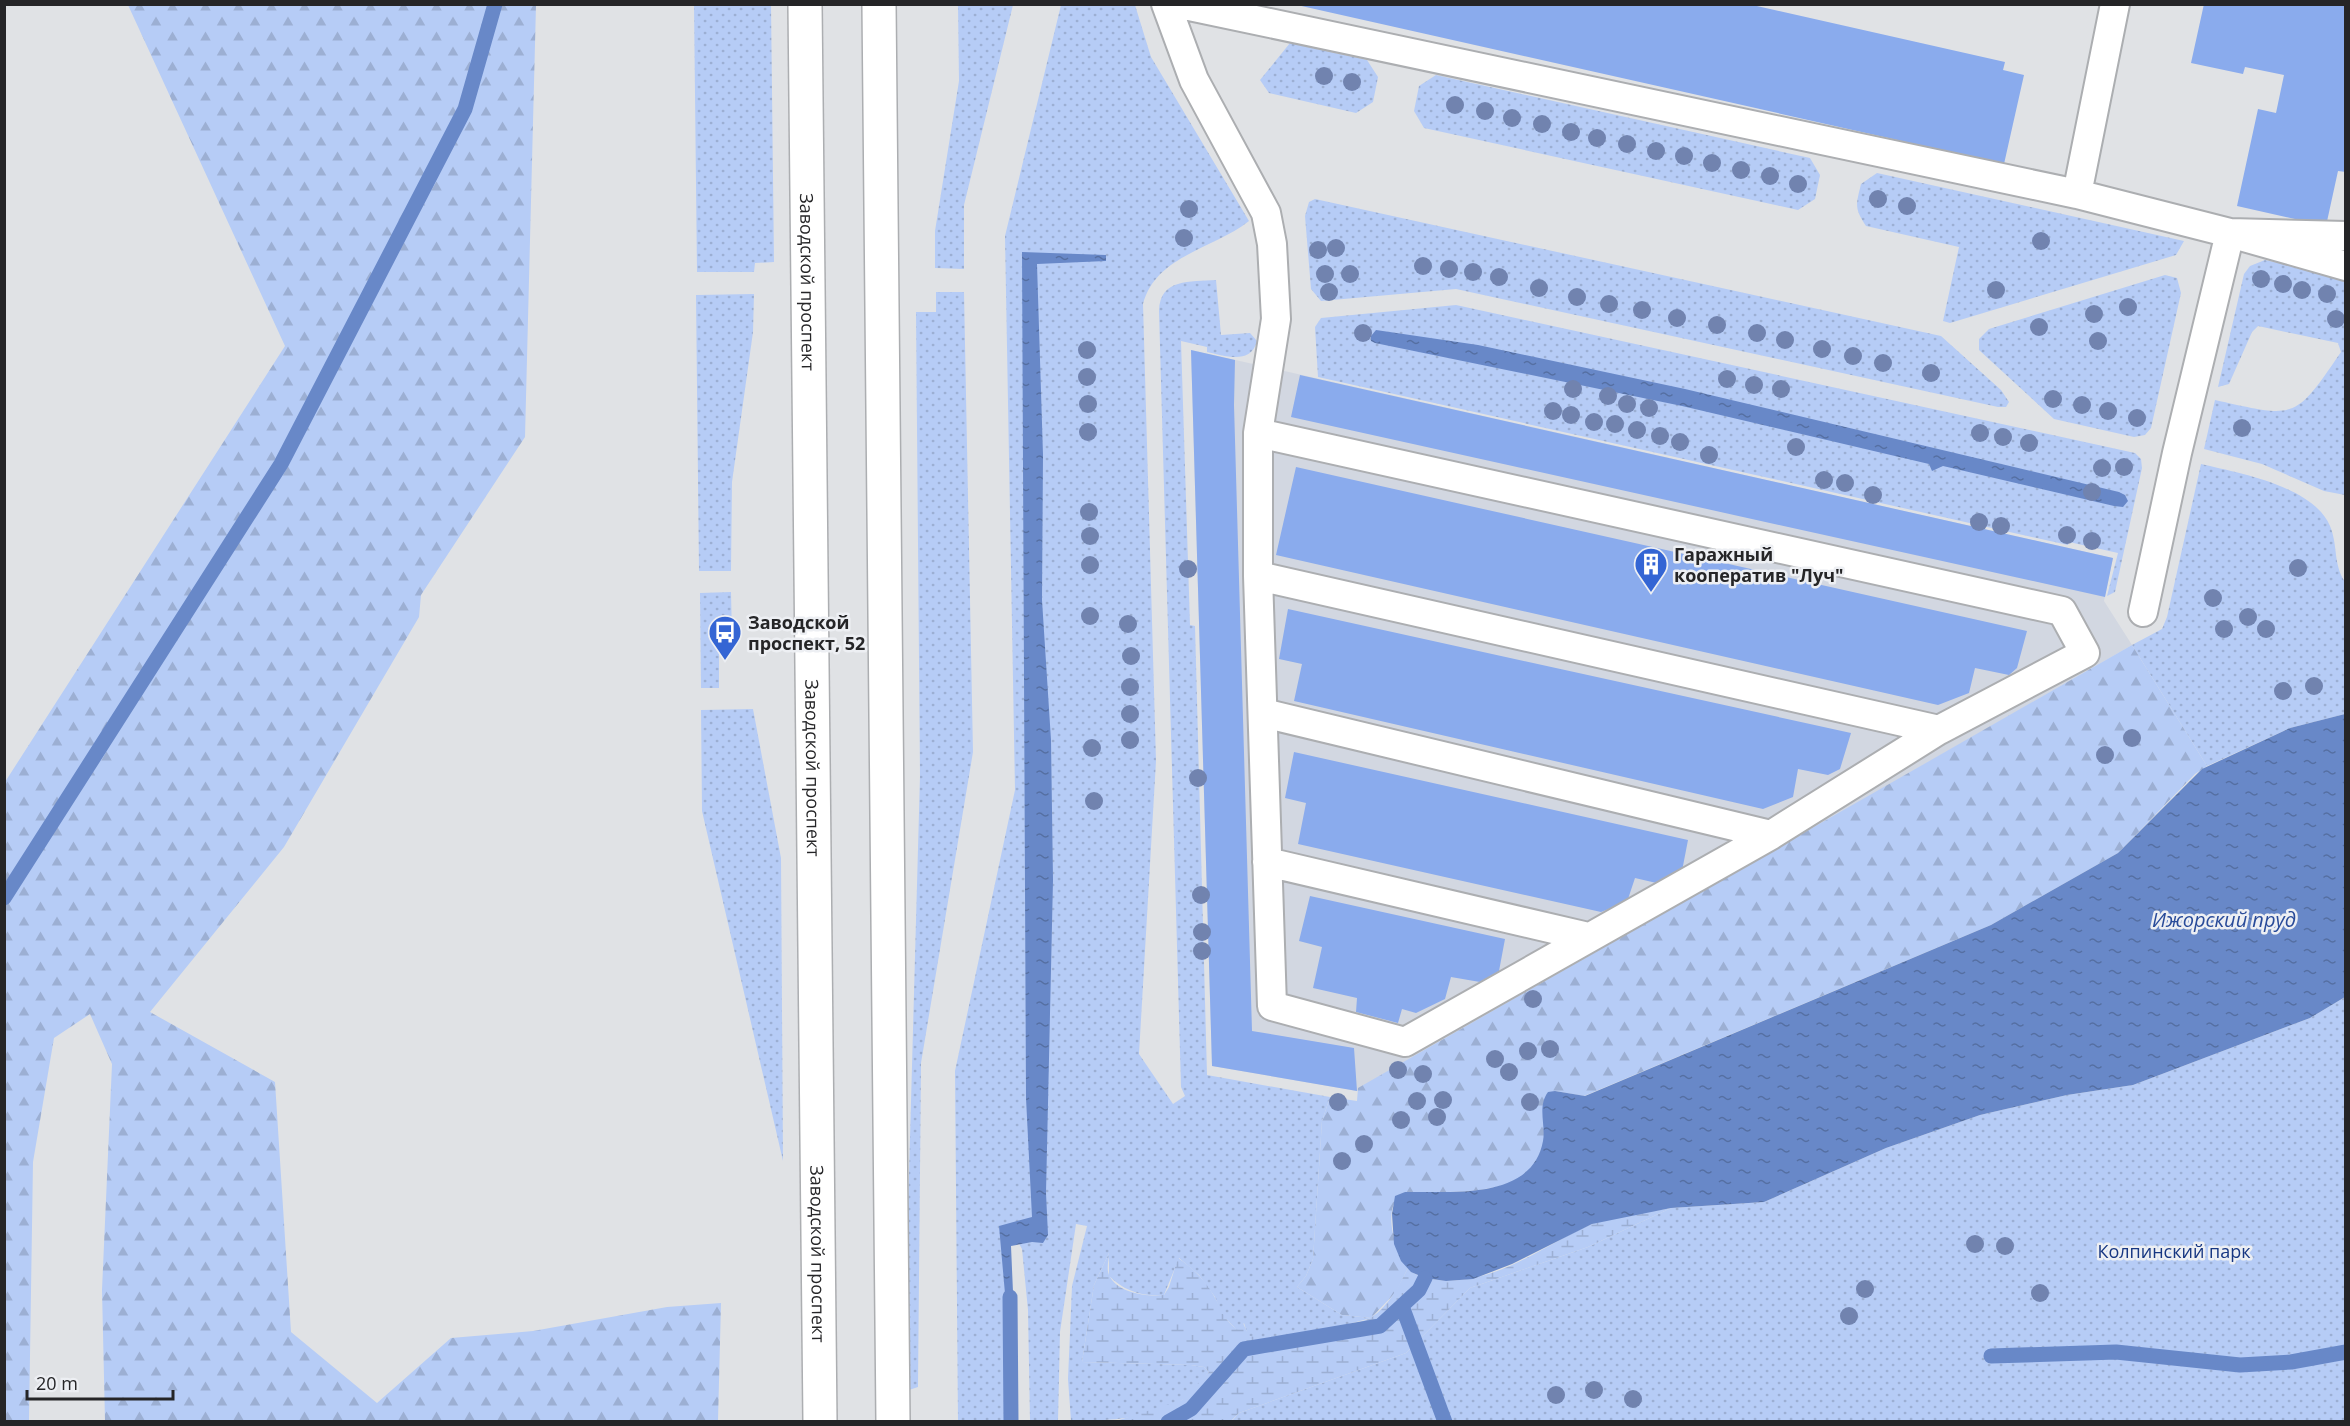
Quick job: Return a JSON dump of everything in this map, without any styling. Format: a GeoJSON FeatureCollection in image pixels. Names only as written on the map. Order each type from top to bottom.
{"type":"FeatureCollection","features":[{"type":"Feature","properties":{"kind":"main road","name":"Заводской проспект"},"geometry":{"type":"LineString","coordinates":[[805,4],[820,1421]]}},
{"type":"Feature","properties":{"kind":"main road"},"geometry":{"type":"LineString","coordinates":[[879,4],[892,1409]]}},
{"type":"Feature","properties":{"kind":"lane"},"geometry":{"type":"LineString","coordinates":[[1166,4],[1194,80],[1266,213],[1272,244],[1276,319],[1258,433],[1258,576],[1272,1006],[1405,1042],[1771,835],[1939,730],[2085,653],[2061,611],[1258,433]]}},
{"type":"Feature","properties":{"kind":"lane"},"geometry":{"type":"LineString","coordinates":[[1180,4],[2077,194],[2230,233],[2346,266]]}},
{"type":"Feature","properties":{"kind":"lane"},"geometry":{"type":"LineString","coordinates":[[2077,194],[2115,4]]}},
{"type":"Feature","properties":{"kind":"lane"},"geometry":{"type":"LineString","coordinates":[[2230,233],[2346,236]]}},
{"type":"Feature","properties":{"kind":"lane"},"geometry":{"type":"LineString","coordinates":[[2143,612],[2177,453],[2230,233]]}},
{"type":"Feature","properties":{"kind":"lane"},"geometry":{"type":"LineString","coordinates":[[1258,576],[1939,730]]}},
{"type":"Feature","properties":{"kind":"lane"},"geometry":{"type":"LineString","coordinates":[[1263,713],[1771,835]]}},
{"type":"Feature","properties":{"kind":"lane"},"geometry":{"type":"LineString","coordinates":[[1268,862],[1588,937]]}},
{"type":"Feature","properties":{"kind":"shaded area"},"geometry":{"type":"Polygon","coordinates":[[[1191,350],[2113,558],[2104,601],[2132,645],[1357,1091],[1212,1066],[1191,350]]]}},
{"type":"Feature","properties":{"kind":"green space"},"geometry":{"type":"Polygon","coordinates":[[[128,5],[536,5],[525,437],[421,595],[419,617],[284,847],[150,1012],[275,1082],[291,1332],[377,1403],[451,1338],[533,1331],[667,1307],[721,1303],[718,1421],[105,1421],[102,1290],[112,1064],[90,1014],[54,1038],[33,1162],[29,1421],[5,1421],[5,782],[285,346],[128,5]]]}},
{"type":"Feature","properties":{"kind":"green space"},"geometry":{"type":"Polygon","coordinates":[[[694,5],[771,5],[774,262],[755,263],[754,272],[697,272],[694,5]]]}},
{"type":"Feature","properties":{"kind":"green space"},"geometry":{"type":"Polygon","coordinates":[[[958,5],[1013,5],[964,205],[964,269],[935,268],[935,231],[959,81],[958,5]]]}},
{"type":"Feature","properties":{"kind":"green space"},"geometry":{"type":"Polygon","coordinates":[[[1061,5],[1135,5],[1151,57],[1249,221],[1235,231],[1188,255],[1160,274],[1143,304],[1156,761],[1139,1054],[1173,1104],[1185,1096],[1181,1087],[1159,311],[1161,300],[1171,287],[1187,282],[1216,280],[1221,335],[1250,333],[1257,341],[1254,349],[1249,353],[1236,357],[1207,352],[1207,347],[1181,341],[1190,625],[1195,626],[1207,1075],[1330,1097],[1322,1121],[1313,1259],[1306,1276],[1297,1287],[1342,1315],[1371,1318],[1291,1336],[1260,1338],[1248,1336],[1244,1323],[1238,1331],[1222,1315],[1215,1297],[1199,1275],[1179,1258],[1164,1295],[1149,1295],[1127,1289],[1109,1276],[1109,1253],[1094,1285],[1082,1362],[1191,1365],[1204,1367],[1209,1372],[1188,1396],[1162,1410],[1115,1419],[1071,1421],[1068,1379],[1072,1286],[1087,1226],[1076,1224],[1060,1332],[1058,1421],[1030,1421],[1028,1310],[1022,1249],[1017,1240],[1011,1242],[1012,1421],[958,1422],[955,1071],[1015,790],[1005,236],[1061,5]]]}},
{"type":"Feature","properties":{"kind":"green space"},"geometry":{"type":"Polygon","coordinates":[[[1290,43],[1367,60],[1378,77],[1373,102],[1356,113],[1269,93],[1260,80],[1290,43]]]}},
{"type":"Feature","properties":{"kind":"green space"},"geometry":{"type":"Polygon","coordinates":[[[1436,75],[1810,158],[1820,175],[1815,199],[1798,210],[1424,128],[1414,111],[1419,86],[1436,75]]]}},
{"type":"Feature","properties":{"kind":"green space"},"geometry":{"type":"Polygon","coordinates":[[[1877,173],[2184,241],[2176,255],[1950,323],[1943,321],[1959,247],[1866,226],[1859,215],[1858,197],[1861,184],[1877,173]]]}},
{"type":"Feature","properties":{"kind":"green space"},"geometry":{"type":"Polygon","coordinates":[[[1315,199],[1941,336],[2001,390],[2009,402],[2006,407],[1998,407],[1456,289],[1321,301],[1311,289],[1305,216],[1309,202],[1315,199]]]}},
{"type":"Feature","properties":{"kind":"green space"},"geometry":{"type":"Polygon","coordinates":[[[2265,260],[2345,277],[2345,495],[2324,491],[2262,464],[2204,449],[2215,400],[2262,410],[2291,409],[2313,391],[2341,352],[2338,343],[2258,326],[2252,332],[2229,384],[2218,387],[2244,274],[2250,266],[2265,260]]]}},
{"type":"Feature","properties":{"kind":"green space"},"geometry":{"type":"Polygon","coordinates":[[[2165,275],[2177,278],[2181,293],[2151,428],[2145,435],[2134,437],[2054,419],[1979,350],[1979,339],[1989,329],[2165,275]]]}},
{"type":"Feature","properties":{"kind":"green space"},"geometry":{"type":"Polygon","coordinates":[[[936,292],[964,292],[973,752],[921,1063],[918,1387],[903,1392],[920,776],[916,312],[936,312],[936,292]]]}},
{"type":"Feature","properties":{"kind":"green space"},"geometry":{"type":"Polygon","coordinates":[[[754,294],[753,332],[732,482],[731,571],[699,571],[696,295],[754,294]]]}},
{"type":"Feature","properties":{"kind":"green space"},"geometry":{"type":"Polygon","coordinates":[[[1456,305],[2135,453],[2141,459],[2142,468],[2115,592],[2107,596],[2118,553],[2069,542],[2068,545],[1318,377],[1315,327],[1321,318],[1456,305]]]}},
{"type":"Feature","properties":{"kind":"green space"},"geometry":{"type":"Polygon","coordinates":[[[2201,464],[2273,483],[2308,501],[2321,512],[2330,526],[2337,561],[2345,582],[2345,714],[2290,728],[2207,766],[2132,645],[2162,629],[2167,617],[2201,464]]]}},
{"type":"Feature","properties":{"kind":"green space"},"geometry":{"type":"Polygon","coordinates":[[[731,592],[732,636],[719,636],[719,688],[701,688],[700,593],[731,592]]]}},
{"type":"Feature","properties":{"kind":"green space"},"geometry":{"type":"Polygon","coordinates":[[[2132,645],[2207,766],[2195,774],[2118,853],[1991,925],[1584,1096],[1555,1091],[1541,1150],[1529,1171],[1498,1187],[1458,1192],[1405,1192],[1397,1199],[1392,1209],[1392,1227],[1396,1246],[1408,1268],[1396,1292],[1371,1318],[1342,1315],[1297,1287],[1306,1276],[1313,1259],[1322,1121],[1330,1097],[1357,1101],[1358,1088],[2132,645]]]}},
{"type":"Feature","properties":{"kind":"green space"},"geometry":{"type":"Polygon","coordinates":[[[753,709],[781,858],[783,1161],[702,811],[701,710],[753,709]]]}},
{"type":"Feature","properties":{"kind":"green space","name":"Колпинский парк"},"geometry":{"type":"Polygon","coordinates":[[[2345,997],[2345,1421],[1231,1422],[1239,1413],[1406,1353],[1470,1288],[1588,1247],[1671,1208],[1764,1202],[1886,1148],[1980,1115],[2067,1095],[2133,1085],[2310,1018],[2345,997]]]}},
{"type":"Feature","properties":{"kind":"green space"},"geometry":{"type":"Polygon","coordinates":[[[1671,1208],[1588,1247],[1470,1288],[1406,1353],[1239,1413],[1231,1421],[1116,1421],[1182,1400],[1209,1372],[1204,1367],[1191,1365],[1082,1362],[1094,1285],[1110,1251],[1109,1275],[1125,1290],[1141,1294],[1164,1295],[1169,1287],[1178,1258],[1203,1280],[1233,1327],[1238,1330],[1243,1323],[1249,1336],[1273,1337],[1331,1329],[1372,1317],[1388,1301],[1408,1268],[1419,1276],[1432,1279],[1474,1278],[1514,1264],[1599,1222],[1671,1208]]]}},
{"type":"Feature","properties":{"kind":"water"},"geometry":{"type":"Polygon","coordinates":[[[1022,252],[1106,255],[1106,261],[1037,264],[1043,455],[1042,600],[1051,740],[1053,880],[1046,1193],[1048,1235],[1043,1243],[1032,1242],[1011,1246],[1014,1315],[1007,1316],[999,1226],[1032,1217],[1026,1098],[1022,252]]]}},
{"type":"Feature","properties":{"kind":"water"},"geometry":{"type":"Polygon","coordinates":[[[1376,330],[1478,345],[1685,389],[2119,492],[2125,495],[2128,501],[2123,507],[2114,506],[1943,466],[1932,471],[1929,464],[1682,406],[1375,343],[1371,341],[1371,336],[1376,330]]]}},
{"type":"Feature","properties":{"kind":"water","name":"Ижорский пруд"},"geometry":{"type":"Polygon","coordinates":[[[2345,714],[2345,997],[2310,1018],[2133,1085],[2067,1095],[1980,1115],[1886,1148],[1764,1202],[1671,1208],[1592,1224],[1512,1264],[1473,1279],[1446,1281],[1425,1278],[1411,1272],[1401,1261],[1394,1244],[1392,1214],[1395,1196],[1405,1192],[1487,1189],[1507,1183],[1523,1174],[1536,1160],[1543,1141],[1542,1110],[1548,1092],[1585,1096],[1991,925],[2118,853],[2202,769],[2290,728],[2345,714]]]}},
{"type":"Feature","properties":{"kind":"building"},"geometry":{"type":"Polygon","coordinates":[[[1748,4],[2005,62],[2003,70],[2024,75],[2004,164],[1297,5],[1748,4]]]}},
{"type":"Feature","properties":{"kind":"building"},"geometry":{"type":"Polygon","coordinates":[[[2204,4],[2346,4],[2346,172],[2338,171],[2326,226],[2237,206],[2258,109],[2276,113],[2284,75],[2245,67],[2243,74],[2191,63],[2204,4]]]}},
{"type":"Feature","properties":{"kind":"building"},"geometry":{"type":"Polygon","coordinates":[[[1191,350],[1235,360],[1234,405],[1252,1031],[1354,1048],[1357,1091],[1212,1066],[1191,350]]]}},
{"type":"Feature","properties":{"kind":"building","name":"Гаражный кооператив \"Луч\""},"geometry":{"type":"Polygon","coordinates":[[[1300,375],[2113,558],[2105,597],[1291,417],[1300,375]]]}},
{"type":"Feature","properties":{"kind":"building","name":"Гаражный кооператив \"Луч\""},"geometry":{"type":"Polygon","coordinates":[[[1296,467],[2027,631],[2017,668],[2009,675],[1975,668],[1969,693],[1938,705],[1276,555],[1296,467]]]}},
{"type":"Feature","properties":{"kind":"building"},"geometry":{"type":"Polygon","coordinates":[[[1288,609],[1851,733],[1840,769],[1828,775],[1798,769],[1793,797],[1763,809],[1294,701],[1302,664],[1279,659],[1288,609]]]}},
{"type":"Feature","properties":{"kind":"building"},"geometry":{"type":"Polygon","coordinates":[[[1294,752],[1688,840],[1682,871],[1665,885],[1635,878],[1627,902],[1601,912],[1298,844],[1306,803],[1285,798],[1294,752]]]}},
{"type":"Feature","properties":{"kind":"building"},"geometry":{"type":"Polygon","coordinates":[[[1310,896],[1505,939],[1499,971],[1480,982],[1451,977],[1445,999],[1416,1013],[1402,1009],[1398,1023],[1356,1012],[1357,998],[1313,988],[1322,947],[1299,941],[1310,896]]]}},
{"type":"Feature","properties":{"kind":"waterway"},"geometry":{"type":"LineString","coordinates":[[4,898],[281,464],[465,109],[495,4]]}},
{"type":"Feature","properties":{"kind":"waterway"},"geometry":{"type":"LineString","coordinates":[[1168,1422],[1191,1409],[1244,1349],[1380,1326],[1419,1290],[1425,1278]]}},
{"type":"Feature","properties":{"kind":"waterway"},"geometry":{"type":"LineString","coordinates":[[1010,1297],[1011,1422]]}},
{"type":"Feature","properties":{"kind":"waterway"},"geometry":{"type":"LineString","coordinates":[[1402,1306],[1445,1422]]}},
{"type":"Feature","properties":{"kind":"waterway"},"geometry":{"type":"LineString","coordinates":[[1991,1356],[2116,1352],[2240,1365],[2291,1362],[2346,1352]]}},
{"type":"Feature","properties":{"kind":"place","name":"Гаражный кооператив \"Луч\""},"geometry":{"type":"Point","coordinates":[1651,593]}},
{"type":"Feature","properties":{"kind":"place","name":"Заводской проспект, 52"},"geometry":{"type":"Point","coordinates":[725,661]}}]}
